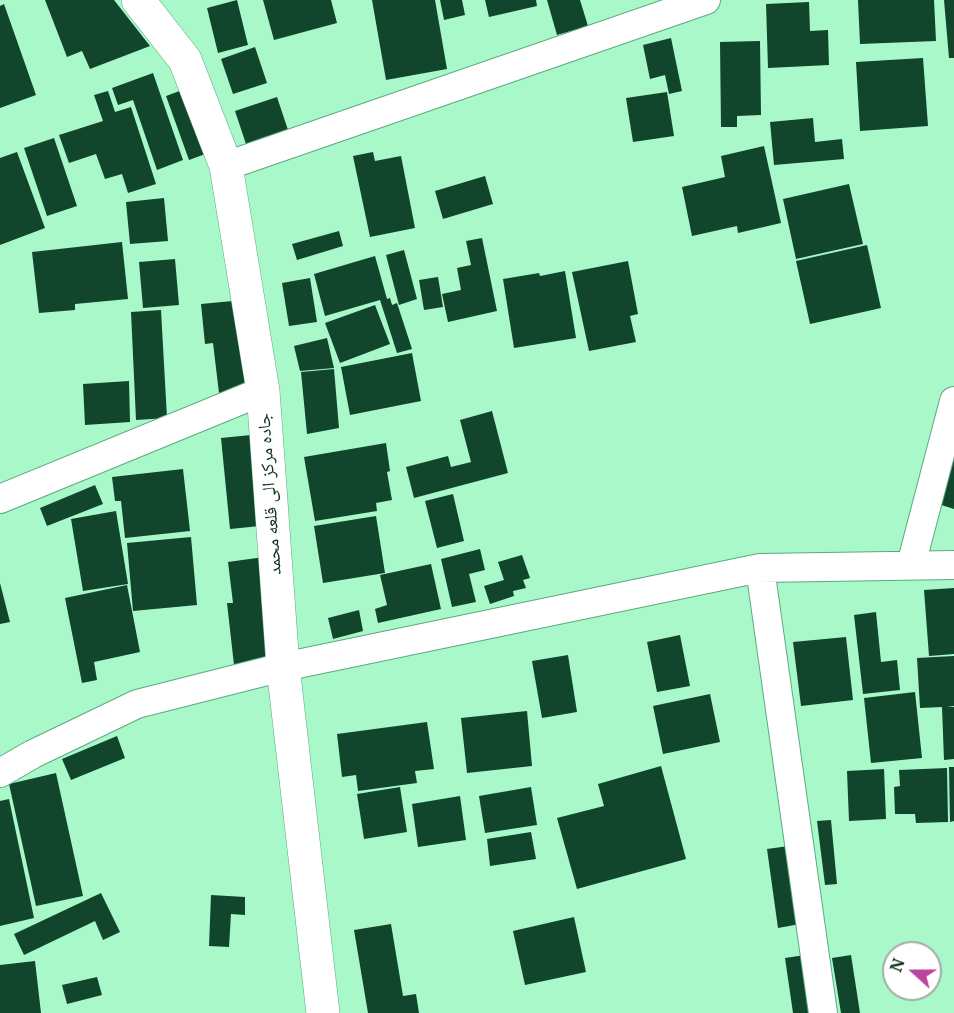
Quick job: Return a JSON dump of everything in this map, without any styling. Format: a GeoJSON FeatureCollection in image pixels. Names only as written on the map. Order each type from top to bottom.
{"type":"FeatureCollection","features":[{"type":"Feature","properties":{"kind":"street","name":"جاده مرکز الی قلعه محمد"},"geometry":{"type":"LineString","coordinates":[[138,0],[185,60],[226,166],[262,391],[283,667],[323,1013]]}},
{"type":"Feature","properties":{"kind":"street"},"geometry":{"type":"LineString","coordinates":[[226,166],[706,0]]}},
{"type":"Feature","properties":{"kind":"street"},"geometry":{"type":"LineString","coordinates":[[0,499],[262,391]]}},
{"type":"Feature","properties":{"kind":"street"},"geometry":{"type":"LineString","coordinates":[[911,565],[954,401]]}},
{"type":"Feature","properties":{"kind":"street"},"geometry":{"type":"LineString","coordinates":[[0,773],[33,754],[137,704],[283,667],[760,568],[954,565]]}},
{"type":"Feature","properties":{"kind":"street"},"geometry":{"type":"LineString","coordinates":[[760,568],[824,1013]]}},
{"type":"Feature","properties":{"kind":"building"},"geometry":{"type":"Polygon","coordinates":[[[45,0],[114,0],[150,46],[90,69],[82,51],[67,57],[45,0]]]}},
{"type":"Feature","properties":{"kind":"building"},"geometry":{"type":"Polygon","coordinates":[[[237,0],[248,45],[218,53],[207,8],[237,0]]]}},
{"type":"Feature","properties":{"kind":"building"},"geometry":{"type":"Polygon","coordinates":[[[263,0],[331,0],[337,23],[274,40],[263,0]]]}},
{"type":"Feature","properties":{"kind":"building"},"geometry":{"type":"Polygon","coordinates":[[[372,0],[435,0],[447,69],[386,80],[372,0]]]}},
{"type":"Feature","properties":{"kind":"building"},"geometry":{"type":"Polygon","coordinates":[[[440,0],[462,0],[465,15],[444,20],[440,0]]]}},
{"type":"Feature","properties":{"kind":"building"},"geometry":{"type":"Polygon","coordinates":[[[485,0],[536,0],[537,6],[489,17],[485,0]]]}},
{"type":"Feature","properties":{"kind":"building"},"geometry":{"type":"Polygon","coordinates":[[[547,0],[580,0],[588,26],[557,35],[547,0]]]}},
{"type":"Feature","properties":{"kind":"building"},"geometry":{"type":"Polygon","coordinates":[[[858,0],[934,0],[936,41],[860,44],[858,0]]]}},
{"type":"Feature","properties":{"kind":"building"},"geometry":{"type":"Polygon","coordinates":[[[944,0],[954,0],[954,58],[949,58],[944,0]]]}},
{"type":"Feature","properties":{"kind":"building"},"geometry":{"type":"Polygon","coordinates":[[[809,2],[810,31],[828,30],[829,65],[768,68],[766,4],[809,2]]]}},
{"type":"Feature","properties":{"kind":"building"},"geometry":{"type":"Polygon","coordinates":[[[4,4],[36,95],[0,108],[0,6],[4,4]]]}},
{"type":"Feature","properties":{"kind":"building"},"geometry":{"type":"Polygon","coordinates":[[[671,38],[682,91],[669,94],[665,75],[650,79],[643,45],[671,38]]]}},
{"type":"Feature","properties":{"kind":"building"},"geometry":{"type":"Polygon","coordinates":[[[760,41],[761,115],[737,116],[737,127],[721,127],[720,42],[760,41]]]}},
{"type":"Feature","properties":{"kind":"building"},"geometry":{"type":"Polygon","coordinates":[[[255,47],[267,83],[233,94],[221,59],[255,47]]]}},
{"type":"Feature","properties":{"kind":"building"},"geometry":{"type":"Polygon","coordinates":[[[923,58],[928,126],[860,131],[856,62],[923,58]]]}},
{"type":"Feature","properties":{"kind":"building"},"geometry":{"type":"Polygon","coordinates":[[[153,73],[183,160],[157,170],[133,100],[118,105],[112,88],[153,73]]]}},
{"type":"Feature","properties":{"kind":"building"},"geometry":{"type":"Polygon","coordinates":[[[185,89],[208,153],[189,160],[166,96],[185,89]]]}},
{"type":"Feature","properties":{"kind":"building"},"geometry":{"type":"Polygon","coordinates":[[[108,91],[115,112],[131,107],[156,184],[128,193],[122,174],[105,179],[96,154],[69,163],[59,135],[103,121],[94,95],[108,91]]]}},
{"type":"Feature","properties":{"kind":"building"},"geometry":{"type":"Polygon","coordinates":[[[667,92],[674,136],[633,142],[626,98],[667,92]]]}},
{"type":"Feature","properties":{"kind":"building"},"geometry":{"type":"Polygon","coordinates":[[[277,97],[289,133],[247,147],[235,111],[277,97]]]}},
{"type":"Feature","properties":{"kind":"building"},"geometry":{"type":"Polygon","coordinates":[[[813,118],[815,142],[842,139],[844,159],[774,165],[770,122],[813,118]]]}},
{"type":"Feature","properties":{"kind":"building"},"geometry":{"type":"Polygon","coordinates":[[[54,138],[77,206],[47,216],[24,148],[54,138]]]}},
{"type":"Feature","properties":{"kind":"building"},"geometry":{"type":"Polygon","coordinates":[[[764,146],[781,223],[738,233],[737,226],[692,236],[682,187],[725,177],[721,156],[764,146]]]}},
{"type":"Feature","properties":{"kind":"building"},"geometry":{"type":"Polygon","coordinates":[[[17,152],[45,228],[0,245],[0,158],[17,152]]]}},
{"type":"Feature","properties":{"kind":"building"},"geometry":{"type":"Polygon","coordinates":[[[373,152],[375,161],[401,156],[415,228],[370,237],[353,156],[373,152]]]}},
{"type":"Feature","properties":{"kind":"building"},"geometry":{"type":"Polygon","coordinates":[[[485,176],[493,204],[443,219],[435,191],[485,176]]]}},
{"type":"Feature","properties":{"kind":"building"},"geometry":{"type":"Polygon","coordinates":[[[849,184],[863,244],[796,259],[783,199],[849,184]]]}},
{"type":"Feature","properties":{"kind":"building"},"geometry":{"type":"Polygon","coordinates":[[[164,198],[168,241],[130,244],[126,202],[164,198]]]}},
{"type":"Feature","properties":{"kind":"building"},"geometry":{"type":"Polygon","coordinates":[[[339,231],[343,246],[297,260],[292,244],[339,231]]]}},
{"type":"Feature","properties":{"kind":"building"},"geometry":{"type":"Polygon","coordinates":[[[482,238],[497,311],[448,322],[442,294],[461,290],[457,268],[471,265],[466,241],[482,238]]]}},
{"type":"Feature","properties":{"kind":"building"},"geometry":{"type":"Polygon","coordinates":[[[122,242],[128,299],[75,304],[75,310],[39,313],[32,252],[122,242]]]}},
{"type":"Feature","properties":{"kind":"building"},"geometry":{"type":"Polygon","coordinates":[[[867,245],[881,308],[810,324],[796,261],[867,245]]]}},
{"type":"Feature","properties":{"kind":"building"},"geometry":{"type":"Polygon","coordinates":[[[404,250],[417,299],[399,305],[386,255],[404,250]]]}},
{"type":"Feature","properties":{"kind":"building"},"geometry":{"type":"Polygon","coordinates":[[[375,256],[387,299],[390,298],[392,305],[397,303],[412,349],[397,353],[380,300],[325,316],[314,274],[375,256]]]}},
{"type":"Feature","properties":{"kind":"building"},"geometry":{"type":"Polygon","coordinates":[[[175,259],[179,305],[143,308],[139,262],[175,259]]]}},
{"type":"Feature","properties":{"kind":"building"},"geometry":{"type":"Polygon","coordinates":[[[628,261],[638,314],[630,316],[636,342],[589,351],[572,272],[628,261]]]}},
{"type":"Feature","properties":{"kind":"building"},"geometry":{"type":"Polygon","coordinates":[[[565,271],[576,338],[514,348],[503,279],[565,271]]]}},
{"type":"Feature","properties":{"kind":"building"},"geometry":{"type":"Polygon","coordinates":[[[438,277],[443,307],[424,310],[419,280],[438,277]]]}},
{"type":"Feature","properties":{"kind":"building"},"geometry":{"type":"Polygon","coordinates":[[[310,278],[317,322],[289,326],[282,283],[310,278]]]}},
{"type":"Feature","properties":{"kind":"building"},"geometry":{"type":"Polygon","coordinates":[[[243,300],[252,390],[219,393],[213,343],[205,344],[201,304],[243,300]]]}},
{"type":"Feature","properties":{"kind":"building"},"geometry":{"type":"Polygon","coordinates":[[[375,305],[390,344],[340,363],[325,323],[375,305]]]}},
{"type":"Feature","properties":{"kind":"building"},"geometry":{"type":"Polygon","coordinates":[[[161,310],[167,418],[136,420],[131,312],[161,310]]]}},
{"type":"Feature","properties":{"kind":"building"},"geometry":{"type":"Polygon","coordinates":[[[327,338],[334,368],[300,371],[294,346],[327,338]]]}},
{"type":"Feature","properties":{"kind":"building"},"geometry":{"type":"Polygon","coordinates":[[[412,353],[421,401],[350,415],[341,367],[412,353]]]}},
{"type":"Feature","properties":{"kind":"building"},"geometry":{"type":"Polygon","coordinates":[[[334,369],[339,428],[307,434],[301,372],[334,369]]]}},
{"type":"Feature","properties":{"kind":"building"},"geometry":{"type":"Polygon","coordinates":[[[129,381],[130,422],[85,425],[83,384],[129,381]]]}},
{"type":"Feature","properties":{"kind":"building"},"geometry":{"type":"Polygon","coordinates":[[[492,411],[508,473],[414,498],[406,467],[448,456],[451,467],[471,462],[460,420],[492,411]]]}},
{"type":"Feature","properties":{"kind":"building"},"geometry":{"type":"Polygon","coordinates":[[[251,435],[260,526],[230,529],[221,438],[251,435]]]}},
{"type":"Feature","properties":{"kind":"building"},"geometry":{"type":"Polygon","coordinates":[[[386,443],[390,471],[387,472],[392,500],[376,503],[377,511],[315,521],[304,457],[386,443]]]}},
{"type":"Feature","properties":{"kind":"building"},"geometry":{"type":"Polygon","coordinates":[[[954,448],[954,509],[932,502],[954,448]]]}},
{"type":"Feature","properties":{"kind":"building"},"geometry":{"type":"Polygon","coordinates":[[[183,469],[190,531],[125,538],[121,501],[115,501],[112,477],[183,469]]]}},
{"type":"Feature","properties":{"kind":"building"},"geometry":{"type":"Polygon","coordinates":[[[95,485],[103,504],[47,526],[40,508],[95,485]]]}},
{"type":"Feature","properties":{"kind":"building"},"geometry":{"type":"Polygon","coordinates":[[[453,494],[464,541],[437,548],[425,501],[453,494]]]}},
{"type":"Feature","properties":{"kind":"building"},"geometry":{"type":"Polygon","coordinates":[[[116,511],[128,584],[83,591],[71,519],[116,511]]]}},
{"type":"Feature","properties":{"kind":"building"},"geometry":{"type":"Polygon","coordinates":[[[376,516],[385,573],[323,583],[314,526],[376,516]]]}},
{"type":"Feature","properties":{"kind":"building"},"geometry":{"type":"Polygon","coordinates":[[[191,537],[197,605],[133,611],[127,543],[191,537]]]}},
{"type":"Feature","properties":{"kind":"building"},"geometry":{"type":"Polygon","coordinates":[[[480,549],[485,570],[469,574],[476,602],[452,607],[441,559],[480,549]]]}},
{"type":"Feature","properties":{"kind":"building"},"geometry":{"type":"Polygon","coordinates":[[[522,555],[530,578],[523,580],[526,588],[513,591],[514,596],[490,604],[484,586],[504,580],[498,562],[522,555]]]}},
{"type":"Feature","properties":{"kind":"building"},"geometry":{"type":"Polygon","coordinates":[[[264,557],[276,660],[234,665],[227,603],[233,603],[228,562],[264,557]]]}},
{"type":"Feature","properties":{"kind":"building"},"geometry":{"type":"Polygon","coordinates":[[[431,564],[441,609],[378,623],[375,609],[387,605],[380,575],[431,564]]]}},
{"type":"Feature","properties":{"kind":"building"},"geometry":{"type":"Polygon","coordinates":[[[0,583],[10,622],[0,624],[0,583]]]}},
{"type":"Feature","properties":{"kind":"building"},"geometry":{"type":"Polygon","coordinates":[[[127,585],[140,652],[94,662],[97,680],[82,683],[65,598],[127,585]]]}},
{"type":"Feature","properties":{"kind":"building"},"geometry":{"type":"Polygon","coordinates":[[[954,588],[954,654],[929,656],[924,590],[954,588]]]}},
{"type":"Feature","properties":{"kind":"building"},"geometry":{"type":"Polygon","coordinates":[[[359,610],[363,631],[333,639],[328,618],[359,610]]]}},
{"type":"Feature","properties":{"kind":"building"},"geometry":{"type":"Polygon","coordinates":[[[876,612],[881,662],[897,660],[900,690],[863,694],[854,615],[876,612]]]}},
{"type":"Feature","properties":{"kind":"building"},"geometry":{"type":"Polygon","coordinates":[[[680,635],[690,686],[657,692],[647,642],[680,635]]]}},
{"type":"Feature","properties":{"kind":"building"},"geometry":{"type":"Polygon","coordinates":[[[846,637],[853,700],[801,706],[793,642],[846,637]]]}},
{"type":"Feature","properties":{"kind":"building"},"geometry":{"type":"Polygon","coordinates":[[[568,655],[577,712],[542,718],[532,661],[568,655]]]}},
{"type":"Feature","properties":{"kind":"building"},"geometry":{"type":"Polygon","coordinates":[[[954,656],[954,706],[947,707],[954,707],[954,759],[944,760],[942,707],[920,708],[917,658],[954,656]]]}},
{"type":"Feature","properties":{"kind":"building"},"geometry":{"type":"Polygon","coordinates":[[[915,692],[922,758],[871,763],[864,698],[915,692]]]}},
{"type":"Feature","properties":{"kind":"building"},"geometry":{"type":"Polygon","coordinates":[[[710,694],[720,742],[663,754],[653,706],[710,694]]]}},
{"type":"Feature","properties":{"kind":"building"},"geometry":{"type":"Polygon","coordinates":[[[527,711],[532,766],[467,773],[461,718],[527,711]]]}},
{"type":"Feature","properties":{"kind":"building"},"geometry":{"type":"Polygon","coordinates":[[[427,722],[434,769],[415,771],[417,783],[358,791],[356,775],[342,777],[337,734],[427,722]]]}},
{"type":"Feature","properties":{"kind":"building"},"geometry":{"type":"Polygon","coordinates":[[[117,736],[125,758],[71,780],[62,759],[117,736]]]}},
{"type":"Feature","properties":{"kind":"building"},"geometry":{"type":"Polygon","coordinates":[[[661,766],[686,859],[577,889],[557,818],[604,806],[598,784],[661,766]]]}},
{"type":"Feature","properties":{"kind":"building"},"geometry":{"type":"Polygon","coordinates":[[[949,767],[954,767],[954,821],[950,822],[949,767]]]}},
{"type":"Feature","properties":{"kind":"building"},"geometry":{"type":"Polygon","coordinates":[[[947,768],[948,822],[916,823],[915,814],[895,814],[894,787],[900,786],[899,770],[947,768]]]}},
{"type":"Feature","properties":{"kind":"building"},"geometry":{"type":"Polygon","coordinates":[[[884,769],[886,819],[849,821],[847,771],[884,769]]]}},
{"type":"Feature","properties":{"kind":"building"},"geometry":{"type":"Polygon","coordinates":[[[56,773],[83,896],[36,906],[9,784],[56,773]]]}},
{"type":"Feature","properties":{"kind":"building"},"geometry":{"type":"Polygon","coordinates":[[[400,787],[407,832],[364,839],[357,794],[400,787]]]}},
{"type":"Feature","properties":{"kind":"building"},"geometry":{"type":"Polygon","coordinates":[[[531,787],[537,825],[485,833],[479,796],[531,787]]]}},
{"type":"Feature","properties":{"kind":"building"},"geometry":{"type":"Polygon","coordinates":[[[460,796],[466,840],[418,847],[412,804],[460,796]]]}},
{"type":"Feature","properties":{"kind":"building"},"geometry":{"type":"Polygon","coordinates":[[[9,799],[34,918],[0,926],[0,801],[9,799]]]}},
{"type":"Feature","properties":{"kind":"building"},"geometry":{"type":"Polygon","coordinates":[[[831,820],[837,884],[825,885],[817,821],[831,820]]]}},
{"type":"Feature","properties":{"kind":"building"},"geometry":{"type":"Polygon","coordinates":[[[531,832],[536,859],[490,866],[487,839],[531,832]]]}},
{"type":"Feature","properties":{"kind":"building"},"geometry":{"type":"Polygon","coordinates":[[[789,846],[800,924],[778,928],[767,849],[789,846]]]}},
{"type":"Feature","properties":{"kind":"building"},"geometry":{"type":"Polygon","coordinates":[[[101,893],[120,932],[103,940],[95,921],[24,955],[14,934],[101,893]]]}},
{"type":"Feature","properties":{"kind":"building"},"geometry":{"type":"Polygon","coordinates":[[[211,895],[245,897],[245,915],[231,914],[229,947],[209,946],[211,895]]]}},
{"type":"Feature","properties":{"kind":"building"},"geometry":{"type":"Polygon","coordinates":[[[574,917],[586,972],[525,985],[513,931],[574,917]]]}},
{"type":"Feature","properties":{"kind":"building"},"geometry":{"type":"Polygon","coordinates":[[[391,924],[403,996],[416,994],[419,1013],[368,1013],[354,930],[391,924]]]}},
{"type":"Feature","properties":{"kind":"building"},"geometry":{"type":"Polygon","coordinates":[[[805,955],[814,1013],[793,1013],[785,958],[805,955]]]}},
{"type":"Feature","properties":{"kind":"building"},"geometry":{"type":"Polygon","coordinates":[[[851,955],[860,1013],[841,1013],[832,958],[851,955]]]}},
{"type":"Feature","properties":{"kind":"building"},"geometry":{"type":"Polygon","coordinates":[[[35,961],[41,1013],[0,1013],[0,965],[35,961]]]}},
{"type":"Feature","properties":{"kind":"building"},"geometry":{"type":"Polygon","coordinates":[[[97,977],[102,995],[67,1004],[62,985],[97,977]]]}}]}
